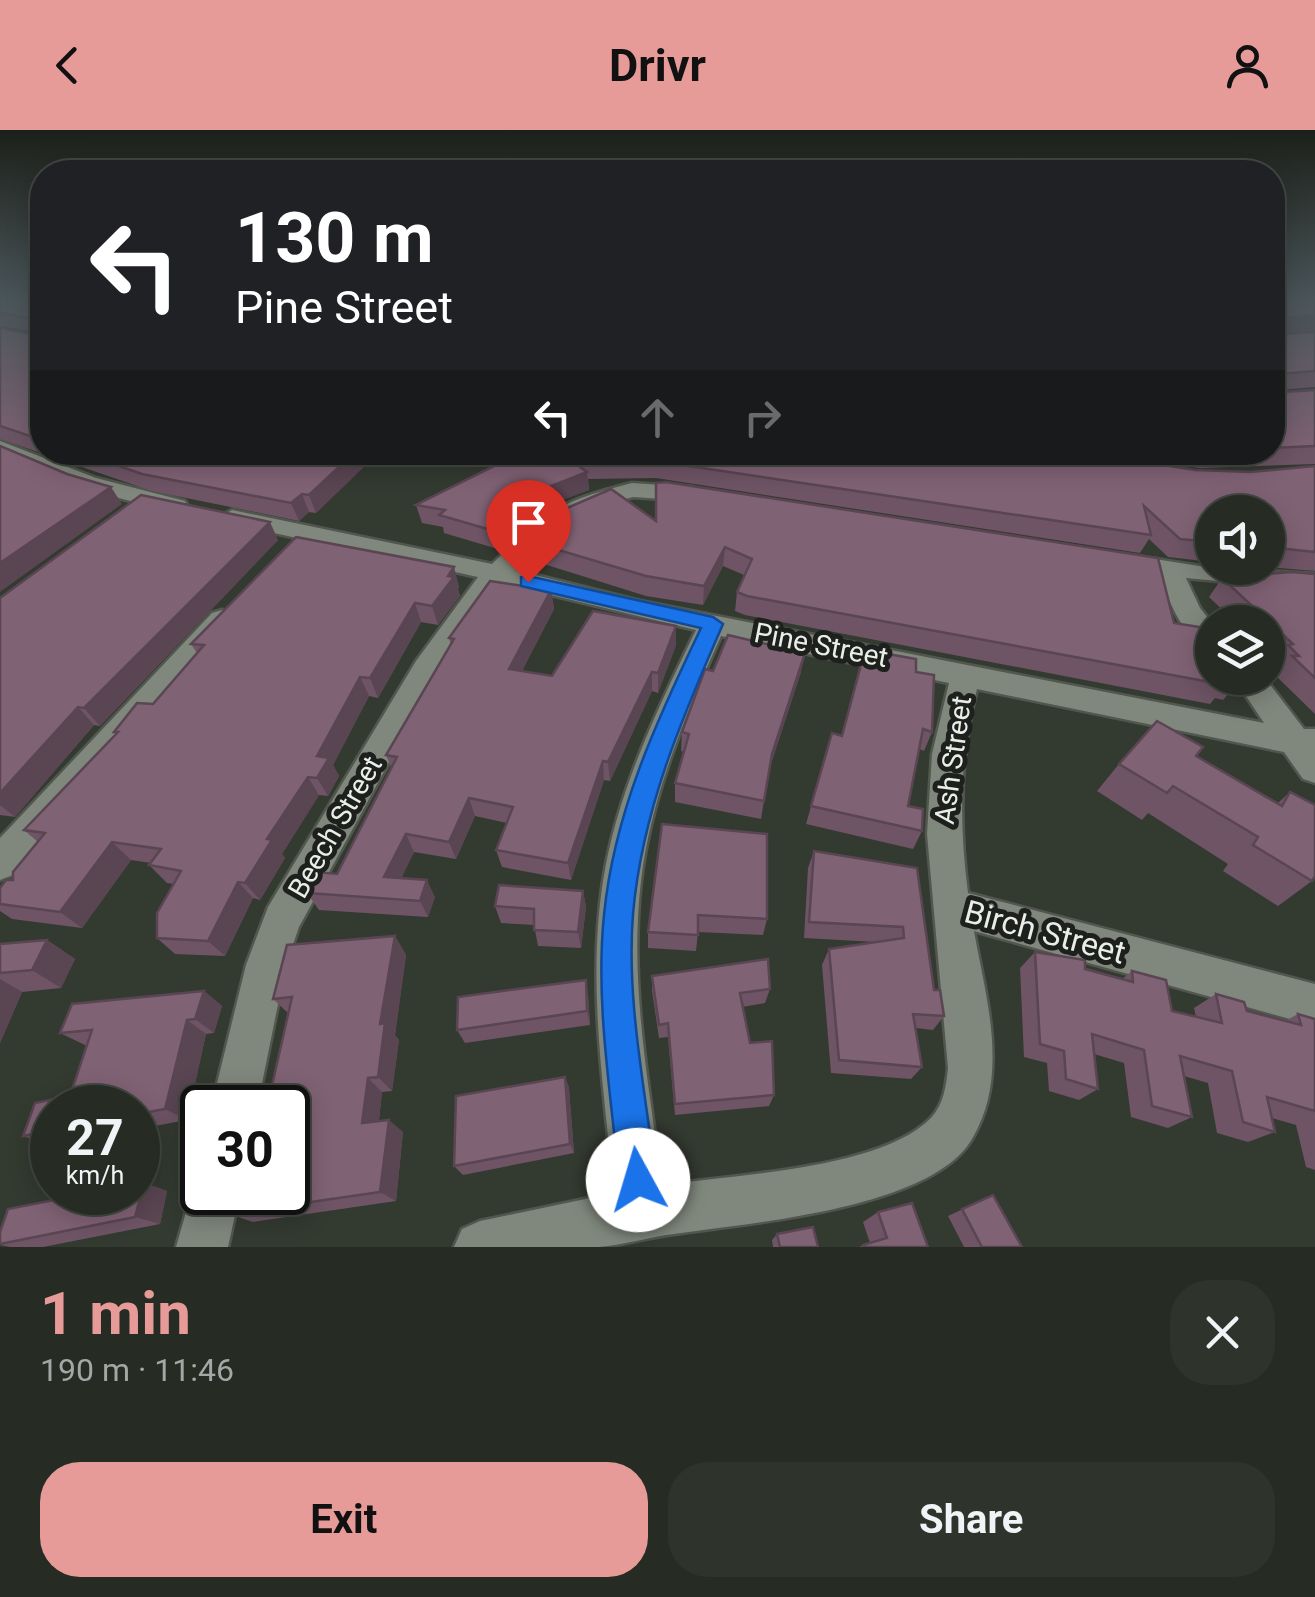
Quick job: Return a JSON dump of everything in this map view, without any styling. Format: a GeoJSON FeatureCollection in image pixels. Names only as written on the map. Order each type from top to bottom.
{"type":"FeatureCollection","features":[{"type":"Feature","properties":{"kind":"street","name":"Pine Street"},"geometry":{"type":"LineString","coordinates":[[0,447],[30,461]]}},
{"type":"Feature","properties":{"kind":"street"},"geometry":{"type":"LineString","coordinates":[[0,472],[25,459]]}},
{"type":"Feature","properties":{"kind":"street","name":"Pine Street"},"geometry":{"type":"LineString","coordinates":[[43,465],[147,500],[496,573],[608,603],[1309,745]]}},
{"type":"Feature","properties":{"kind":"street","name":"Beech Street"},"geometry":{"type":"LineString","coordinates":[[239,1085],[266,965],[282,920],[426,668],[472,600],[552,520],[597,498],[643,489],[724,499]]}},
{"type":"Feature","properties":{"kind":"street"},"geometry":{"type":"LineString","coordinates":[[120,520],[147,500]]}},
{"type":"Feature","properties":{"kind":"street"},"geometry":{"type":"LineString","coordinates":[[284,556],[309,532]]}},
{"type":"Feature","properties":{"kind":"street"},"geometry":{"type":"LineString","coordinates":[[1091,557],[1168,569],[1315,582]]}},
{"type":"Feature","properties":{"kind":"street"},"geometry":{"type":"LineString","coordinates":[[1168,569],[1195,620]]}},
{"type":"Feature","properties":{"kind":"street"},"geometry":{"type":"LineString","coordinates":[[0,863],[243,597]]}},
{"type":"Feature","properties":{"kind":"street"},"geometry":{"type":"LineString","coordinates":[[642,1214],[620,1013],[618,914],[639,804],[659,742],[713,624]]}},
{"type":"Feature","properties":{"kind":"street","name":"Ash Street"},"geometry":{"type":"LineString","coordinates":[[950,906],[942,845],[943,792],[967,674]]}},
{"type":"Feature","properties":{"kind":"street"},"geometry":{"type":"LineString","coordinates":[[1264,695],[1309,745],[1315,770]]}},
{"type":"Feature","properties":{"kind":"street","name":"Birch Street"},"geometry":{"type":"LineString","coordinates":[[480,1247],[642,1214],[848,1182],[914,1159],[949,1134],[967,1099],[971,1058],[950,906],[1315,1006]]}},
{"type":"Feature","properties":{"kind":"street"},"geometry":{"type":"LineString","coordinates":[[202,1247],[210,1215]]}},
{"type":"Feature","properties":{"kind":"building"},"geometry":{"type":"Polygon","coordinates":[[[0,352],[30,352],[30,436],[0,426],[0,352]]]}},
{"type":"Feature","properties":{"kind":"building"},"geometry":{"type":"Polygon","coordinates":[[[1285,352],[1315,352],[1315,371],[1285,374],[1285,352]]]}},
{"type":"Feature","properties":{"kind":"building"},"geometry":{"type":"Polygon","coordinates":[[[1315,390],[1315,446],[1285,447],[1285,392],[1315,390]]]}},
{"type":"Feature","properties":{"kind":"building"},"geometry":{"type":"Polygon","coordinates":[[[0,446],[30,459],[30,465],[45,465],[111,487],[0,563],[0,446]]]}},
{"type":"Feature","properties":{"kind":"building"},"geometry":{"type":"Polygon","coordinates":[[[116,465],[341,465],[309,495],[302,494],[291,503],[142,474],[116,465]]]}},
{"type":"Feature","properties":{"kind":"building"},"geometry":{"type":"Polygon","coordinates":[[[496,465],[577,465],[587,472],[551,486],[498,532],[439,515],[445,510],[416,505],[496,465]]]}},
{"type":"Feature","properties":{"kind":"building"},"geometry":{"type":"Polygon","coordinates":[[[682,465],[1163,465],[1250,472],[1315,466],[1315,552],[1285,549],[1285,495],[1195,495],[1195,540],[1180,539],[1144,506],[1151,535],[682,465]]]}},
{"type":"Feature","properties":{"kind":"building"},"geometry":{"type":"Polygon","coordinates":[[[656,483],[1158,558],[1174,623],[1195,626],[1195,679],[747,596],[737,592],[752,559],[725,547],[704,586],[646,576],[528,541],[567,508],[611,489],[656,521],[656,483]]]}},
{"type":"Feature","properties":{"kind":"building"},"geometry":{"type":"Polygon","coordinates":[[[141,495],[270,522],[84,708],[78,707],[0,793],[0,598],[141,495]]]}},
{"type":"Feature","properties":{"kind":"building"},"geometry":{"type":"Polygon","coordinates":[[[296,537],[454,567],[448,576],[454,577],[432,606],[415,603],[370,678],[360,677],[317,756],[329,758],[317,778],[308,777],[267,839],[272,840],[245,883],[238,882],[208,941],[157,938],[157,913],[181,871],[149,865],[161,849],[112,842],[60,912],[0,904],[0,888],[6,880],[13,880],[13,872],[45,833],[24,830],[118,732],[114,732],[137,703],[153,704],[204,645],[191,644],[296,537]]]}},
{"type":"Feature","properties":{"kind":"building"},"geometry":{"type":"Polygon","coordinates":[[[1285,573],[1315,574],[1315,678],[1292,656],[1299,656],[1285,637],[1285,605],[1251,605],[1230,585],[1285,585],[1285,573]]]}},
{"type":"Feature","properties":{"kind":"building"},"geometry":{"type":"Polygon","coordinates":[[[490,581],[551,590],[509,669],[552,676],[593,611],[676,626],[658,673],[652,672],[608,762],[603,761],[568,863],[496,850],[513,807],[469,798],[449,842],[406,834],[384,877],[427,880],[420,901],[307,893],[316,872],[337,874],[397,757],[386,755],[454,639],[449,638],[490,581]]]}},
{"type":"Feature","properties":{"kind":"building"},"geometry":{"type":"Polygon","coordinates":[[[728,635],[805,653],[772,754],[764,801],[675,783],[689,734],[682,732],[705,669],[713,671],[728,635]]]}},
{"type":"Feature","properties":{"kind":"building"},"geometry":{"type":"Polygon","coordinates":[[[888,654],[916,659],[916,672],[934,675],[932,732],[923,729],[908,806],[923,809],[922,831],[811,806],[832,733],[842,736],[862,661],[887,666],[888,654]]]}},
{"type":"Feature","properties":{"kind":"building"},"geometry":{"type":"Polygon","coordinates":[[[1157,721],[1203,747],[1196,756],[1282,806],[1290,792],[1315,805],[1312,881],[1253,845],[1258,837],[1173,786],[1167,793],[1119,764],[1157,721]]]}},
{"type":"Feature","properties":{"kind":"building"},"geometry":{"type":"Polygon","coordinates":[[[662,824],[767,834],[767,919],[698,915],[698,935],[648,932],[662,824]]]}},
{"type":"Feature","properties":{"kind":"building"},"geometry":{"type":"Polygon","coordinates":[[[814,851],[917,868],[934,990],[940,990],[944,1016],[913,1014],[922,1067],[839,1060],[829,949],[904,938],[903,927],[809,922],[814,851]]]}},
{"type":"Feature","properties":{"kind":"building"},"geometry":{"type":"Polygon","coordinates":[[[499,885],[583,891],[578,932],[534,930],[534,909],[495,906],[499,885]]]}},
{"type":"Feature","properties":{"kind":"building"},"geometry":{"type":"Polygon","coordinates":[[[395,936],[380,1024],[385,1023],[378,1077],[368,1078],[362,1123],[389,1120],[380,1192],[310,1202],[310,1085],[272,1085],[292,997],[273,999],[287,945],[395,936]]]}},
{"type":"Feature","properties":{"kind":"building"},"geometry":{"type":"Polygon","coordinates":[[[47,940],[32,970],[0,973],[0,944],[47,940]]]}},
{"type":"Feature","properties":{"kind":"building"},"geometry":{"type":"Polygon","coordinates":[[[1035,952],[1085,960],[1085,969],[1133,982],[1132,971],[1166,980],[1172,1011],[1222,1023],[1216,994],[1244,1002],[1247,1011],[1301,1025],[1298,1014],[1315,1019],[1315,1111],[1267,1097],[1275,1132],[1243,1122],[1232,1071],[1180,1056],[1192,1117],[1152,1106],[1144,1050],[1092,1034],[1098,1089],[1066,1079],[1064,1051],[1040,1044],[1035,952]]]}},
{"type":"Feature","properties":{"kind":"building"},"geometry":{"type":"Polygon","coordinates":[[[768,959],[770,989],[740,993],[750,1043],[772,1041],[774,1095],[675,1104],[668,1023],[659,1025],[652,976],[768,959]]]}},
{"type":"Feature","properties":{"kind":"building"},"geometry":{"type":"Polygon","coordinates":[[[586,980],[587,1011],[457,1030],[458,997],[586,980]]]}},
{"type":"Feature","properties":{"kind":"building"},"geometry":{"type":"Polygon","coordinates":[[[204,991],[195,1019],[187,1020],[165,1109],[160,1110],[160,1085],[74,1085],[92,1030],[60,1033],[72,1004],[204,991]]]}},
{"type":"Feature","properties":{"kind":"building"},"geometry":{"type":"Polygon","coordinates":[[[565,1077],[570,1144],[454,1166],[456,1096],[565,1077]]]}},
{"type":"Feature","properties":{"kind":"building"},"geometry":{"type":"Polygon","coordinates":[[[993,1195],[1022,1247],[982,1247],[962,1209],[993,1195]]]}},
{"type":"Feature","properties":{"kind":"building"},"geometry":{"type":"Polygon","coordinates":[[[912,1203],[928,1247],[864,1247],[887,1238],[878,1212],[912,1203]]]}},
{"type":"Feature","properties":{"kind":"building"},"geometry":{"type":"Polygon","coordinates":[[[30,1205],[30,1215],[136,1215],[0,1244],[8,1209],[30,1205]]]}},
{"type":"Feature","properties":{"kind":"building"},"geometry":{"type":"Polygon","coordinates":[[[813,1227],[818,1247],[780,1247],[777,1234],[813,1227]]]}},
{"type":"Feature","properties":{"kind":"route"},"geometry":{"type":"LineString","coordinates":[[528,582],[713,624],[659,742],[639,804],[618,914],[620,1013],[638,1180]]}}]}
